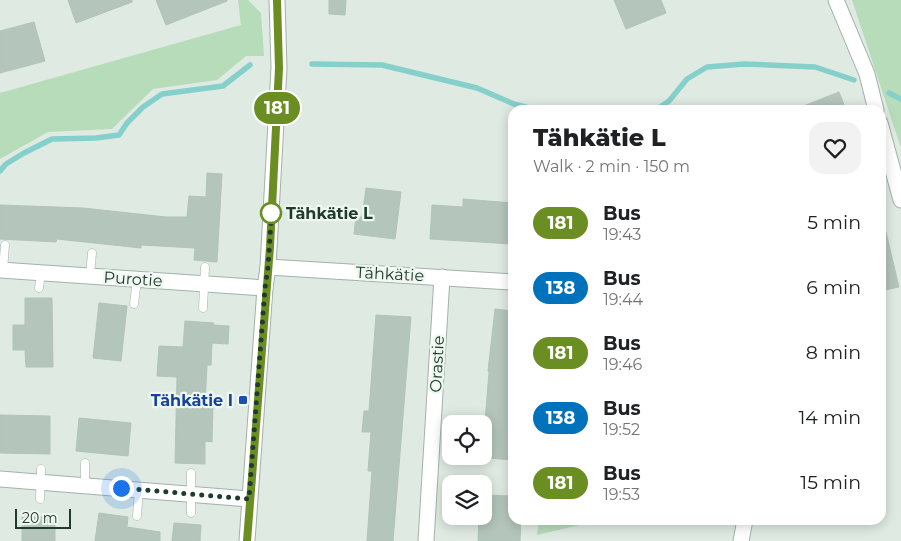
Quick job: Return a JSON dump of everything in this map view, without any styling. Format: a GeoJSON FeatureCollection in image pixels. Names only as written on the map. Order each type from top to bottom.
{"type":"FeatureCollection","features":[{"type":"Feature","properties":{"kind":"street"},"geometry":{"type":"LineString","coordinates":[[247,541],[268,267],[279,68],[277,0]]}},
{"type":"Feature","properties":{"kind":"street"},"geometry":{"type":"LineString","coordinates":[[836,0],[867,74],[875,105]]}},
{"type":"Feature","properties":{"kind":"street"},"geometry":{"type":"LineString","coordinates":[[886,145],[901,200]]}},
{"type":"Feature","properties":{"kind":"street","name":"Tähkätie"},"geometry":{"type":"LineString","coordinates":[[268,267],[508,282]]}},
{"type":"Feature","properties":{"kind":"street","name":"Purotie"},"geometry":{"type":"LineString","coordinates":[[2,270],[40,280],[90,276],[265,288]]}},
{"type":"Feature","properties":{"kind":"street","name":"Orastie"},"geometry":{"type":"LineString","coordinates":[[426,541],[442,277]]}},
{"type":"Feature","properties":{"kind":"street"},"geometry":{"type":"LineString","coordinates":[[0,479],[41,476],[85,486],[249,499]]}},
{"type":"Feature","properties":{"kind":"street"},"geometry":{"type":"LineString","coordinates":[[741,541],[744,525]]}},
{"type":"Feature","properties":{"kind":"lane"},"geometry":{"type":"LineString","coordinates":[[2,270],[5,245]]}},
{"type":"Feature","properties":{"kind":"lane"},"geometry":{"type":"LineString","coordinates":[[90,276],[92,253]]}},
{"type":"Feature","properties":{"kind":"lane"},"geometry":{"type":"LineString","coordinates":[[203,308],[205,267]]}},
{"type":"Feature","properties":{"kind":"lane"},"geometry":{"type":"LineString","coordinates":[[134,304],[137,280]]}},
{"type":"Feature","properties":{"kind":"lane"},"geometry":{"type":"LineString","coordinates":[[85,464],[85,486]]}},
{"type":"Feature","properties":{"kind":"lane"},"geometry":{"type":"LineString","coordinates":[[191,473],[191,513]]}},
{"type":"Feature","properties":{"kind":"lane"},"geometry":{"type":"LineString","coordinates":[[40,499],[41,476]]}},
{"type":"Feature","properties":{"kind":"lane"},"geometry":{"type":"LineString","coordinates":[[137,516],[138,490]]}},
{"type":"Feature","properties":{"kind":"green space"},"geometry":{"type":"Polygon","coordinates":[[[238,0],[248,0],[261,13],[264,56],[246,56],[217,80],[153,89],[112,129],[48,132],[0,159],[0,93],[241,25],[238,0]]]}},
{"type":"Feature","properties":{"kind":"green space"},"geometry":{"type":"Polygon","coordinates":[[[852,0],[901,0],[901,148],[852,0]]]}},
{"type":"Feature","properties":{"kind":"green space"},"geometry":{"type":"Polygon","coordinates":[[[538,525],[580,525],[537,535],[538,525]]]}},
{"type":"Feature","properties":{"kind":"building"},"geometry":{"type":"Polygon","coordinates":[[[68,0],[132,0],[132,2],[76,23],[68,0]]]}},
{"type":"Feature","properties":{"kind":"building"},"geometry":{"type":"Polygon","coordinates":[[[156,0],[227,0],[227,1],[166,25],[156,0]]]}},
{"type":"Feature","properties":{"kind":"building"},"geometry":{"type":"Polygon","coordinates":[[[329,0],[346,0],[345,15],[329,14],[329,0]]]}},
{"type":"Feature","properties":{"kind":"building"},"geometry":{"type":"Polygon","coordinates":[[[614,0],[661,0],[666,13],[626,29],[614,0]]]}},
{"type":"Feature","properties":{"kind":"building"},"geometry":{"type":"Polygon","coordinates":[[[34,22],[45,61],[0,73],[0,31],[34,22]]]}},
{"type":"Feature","properties":{"kind":"building"},"geometry":{"type":"Polygon","coordinates":[[[839,92],[844,105],[806,105],[839,92]]]}},
{"type":"Feature","properties":{"kind":"building"},"geometry":{"type":"Polygon","coordinates":[[[207,173],[222,174],[217,262],[194,260],[195,248],[141,245],[141,248],[57,239],[56,242],[0,239],[0,205],[83,208],[166,217],[187,217],[189,196],[206,197],[207,173]]]}},
{"type":"Feature","properties":{"kind":"building"},"geometry":{"type":"Polygon","coordinates":[[[366,188],[401,192],[395,239],[354,234],[356,217],[362,217],[366,188]]]}},
{"type":"Feature","properties":{"kind":"building"},"geometry":{"type":"Polygon","coordinates":[[[463,199],[508,203],[508,244],[430,239],[432,205],[463,207],[463,199]]]}},
{"type":"Feature","properties":{"kind":"building"},"geometry":{"type":"Polygon","coordinates":[[[886,232],[899,287],[886,290],[886,232]]]}},
{"type":"Feature","properties":{"kind":"building"},"geometry":{"type":"Polygon","coordinates":[[[25,298],[52,298],[53,367],[26,367],[25,350],[13,350],[13,325],[25,325],[25,298]]]}},
{"type":"Feature","properties":{"kind":"building"},"geometry":{"type":"Polygon","coordinates":[[[99,303],[127,306],[121,361],[93,358],[99,303]]]}},
{"type":"Feature","properties":{"kind":"building"},"geometry":{"type":"Polygon","coordinates":[[[495,309],[508,311],[508,460],[492,458],[492,415],[486,415],[495,309]]]}},
{"type":"Feature","properties":{"kind":"building"},"geometry":{"type":"Polygon","coordinates":[[[376,315],[411,317],[393,541],[367,541],[372,471],[368,471],[371,432],[362,432],[364,411],[369,411],[376,315]]]}},
{"type":"Feature","properties":{"kind":"building"},"geometry":{"type":"Polygon","coordinates":[[[185,321],[229,326],[228,344],[212,343],[211,365],[207,365],[205,405],[213,405],[212,442],[205,441],[205,464],[175,463],[177,377],[157,376],[159,346],[183,347],[185,321]]]}},
{"type":"Feature","properties":{"kind":"building"},"geometry":{"type":"Polygon","coordinates":[[[0,415],[50,416],[50,454],[0,453],[0,415]]]}},
{"type":"Feature","properties":{"kind":"building"},"geometry":{"type":"Polygon","coordinates":[[[79,418],[131,423],[128,456],[76,451],[79,418]]]}},
{"type":"Feature","properties":{"kind":"building"},"geometry":{"type":"Polygon","coordinates":[[[492,495],[508,496],[508,525],[521,525],[520,541],[478,541],[479,525],[492,525],[492,495]]]}},
{"type":"Feature","properties":{"kind":"building"},"geometry":{"type":"Polygon","coordinates":[[[99,513],[128,517],[127,527],[160,532],[160,541],[95,541],[99,513]]]}},
{"type":"Feature","properties":{"kind":"building"},"geometry":{"type":"Polygon","coordinates":[[[22,517],[49,517],[48,522],[55,523],[55,541],[22,541],[22,517]]]}},
{"type":"Feature","properties":{"kind":"building"},"geometry":{"type":"Polygon","coordinates":[[[174,523],[201,525],[200,541],[172,541],[174,523]]]}},
{"type":"Feature","properties":{"kind":"waterway"},"geometry":{"type":"LineString","coordinates":[[312,64],[382,65],[477,88],[518,105]]}},
{"type":"Feature","properties":{"kind":"waterway"},"geometry":{"type":"LineString","coordinates":[[663,105],[669,101],[687,79],[707,67],[744,64],[815,67],[854,80]]}},
{"type":"Feature","properties":{"kind":"waterway"},"geometry":{"type":"LineString","coordinates":[[0,171],[6,164],[52,139],[96,138],[119,135],[127,123],[143,107],[162,94],[223,86],[250,65]]}},
{"type":"Feature","properties":{"kind":"waterway"},"geometry":{"type":"LineString","coordinates":[[889,93],[901,99]]}},
{"type":"Feature","properties":{"kind":"bus line","name":"181"},"geometry":{"type":"LineString","coordinates":[[247,541],[265,288],[270,247],[279,68],[277,0]]}},
{"type":"Feature","properties":{"kind":"place","name":"Tähkätie L"},"geometry":{"type":"Point","coordinates":[271,213]}},
{"type":"Feature","properties":{"kind":"place","name":"Tähkätie I"},"geometry":{"type":"Point","coordinates":[243,400]}},
{"type":"Feature","properties":{"kind":"route"},"geometry":{"type":"LineString","coordinates":[[121,488],[249,499],[272,207],[271,213]]}}]}
